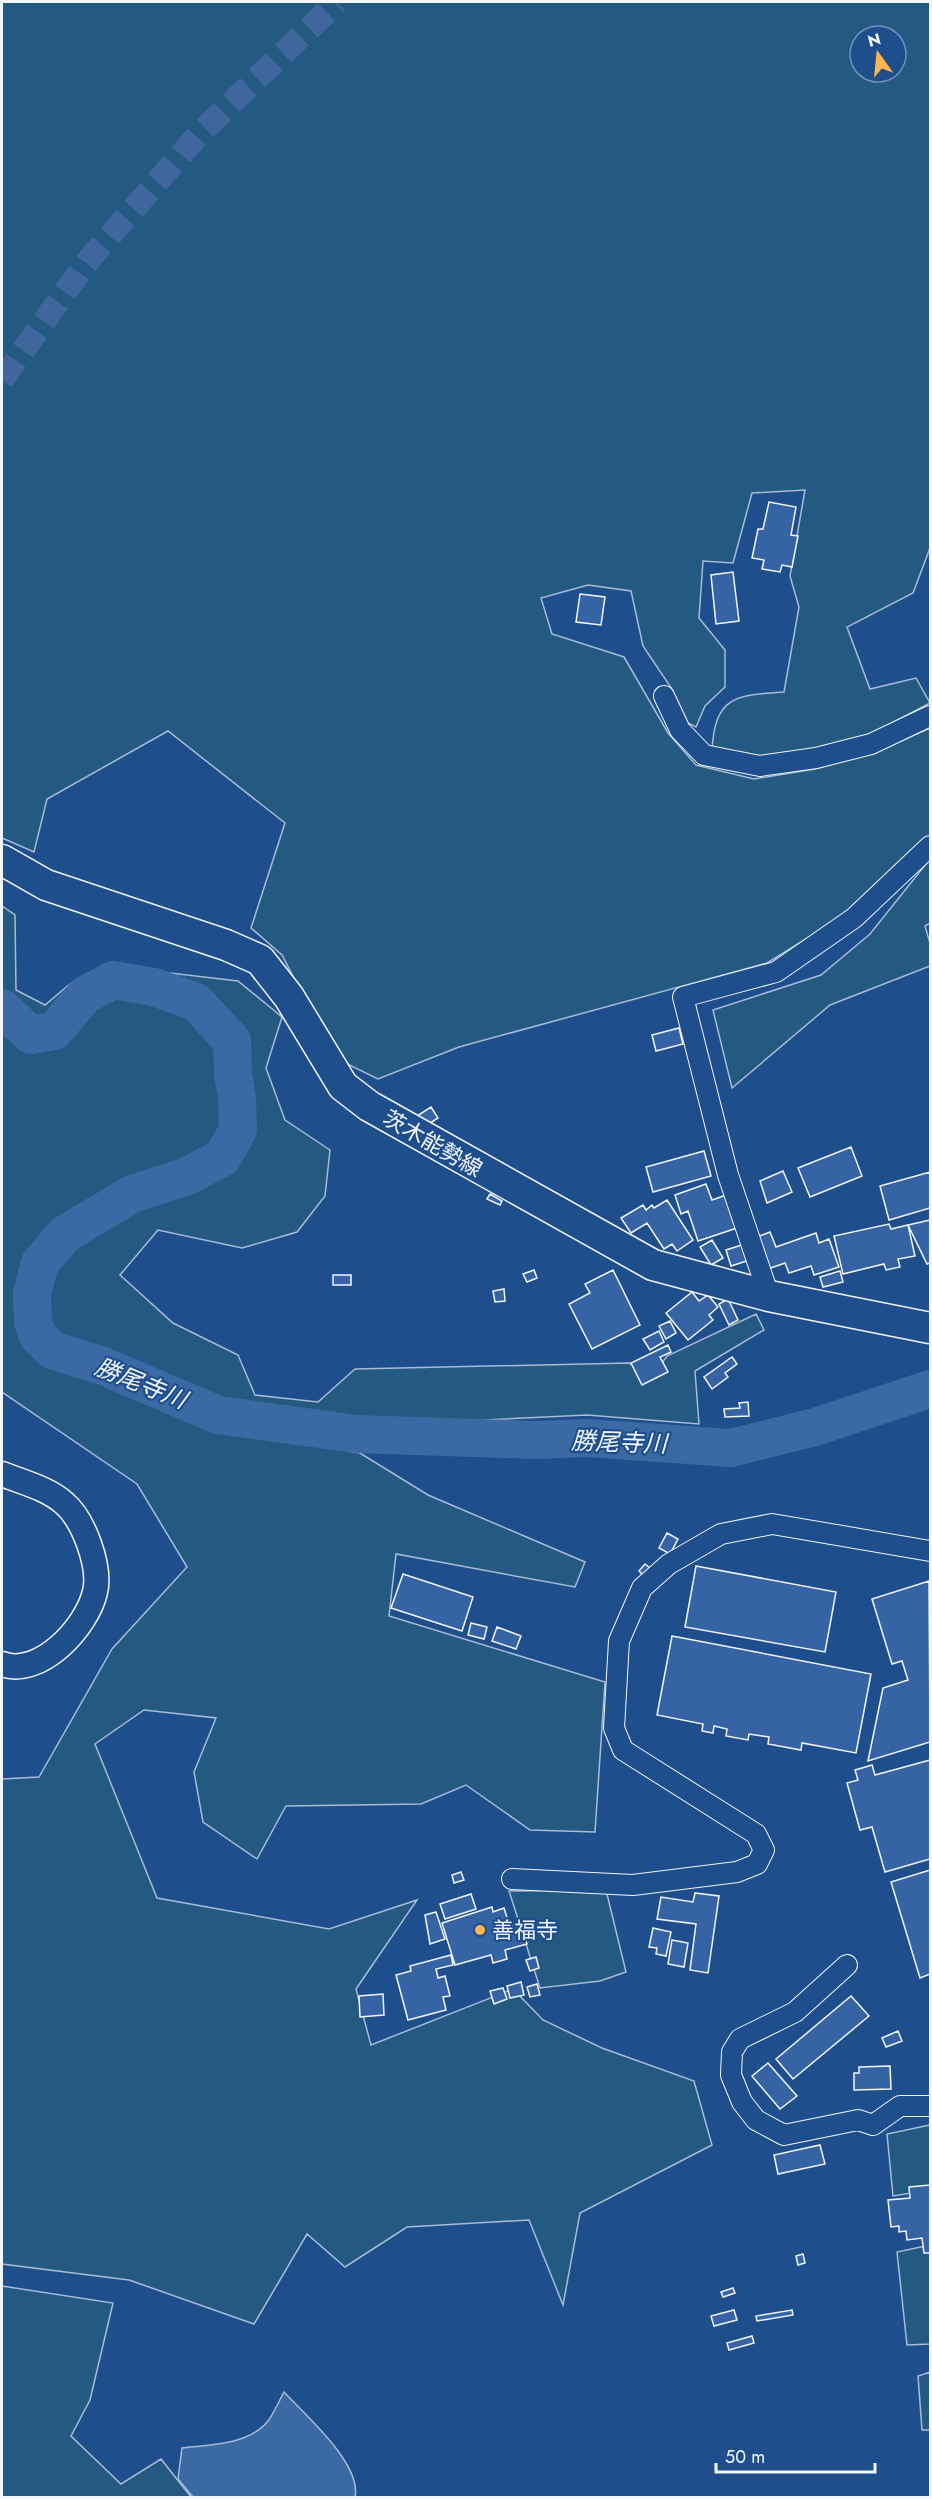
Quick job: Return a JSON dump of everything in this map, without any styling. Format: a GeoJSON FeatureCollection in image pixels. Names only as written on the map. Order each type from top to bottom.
{"type":"FeatureCollection","features":[{"type":"Feature","properties":{"kind":"main road","name":"茨木能勢線"},"geometry":{"type":"LineString","coordinates":[[2,860],[46,885],[226,945],[261,960],[289,997],[343,1086],[369,1106],[653,1265],[769,1296],[930,1328]]}},
{"type":"Feature","properties":{"kind":"street"},"geometry":{"type":"LineString","coordinates":[[664,696],[680,730],[704,755],[760,766],[816,758],[871,744],[930,716]]}},
{"type":"Feature","properties":{"kind":"street"},"geometry":{"type":"LineString","coordinates":[[769,1296],[728,1175],[683,997],[776,972],[854,918],[930,846]]}},
{"type":"Feature","properties":{"kind":"street"},"geometry":{"type":"LineString","coordinates":[[2,1474],[36,1486],[65,1504],[82,1529],[94,1558],[95,1591],[84,1618],[64,1644],[35,1662],[9,1667],[2,1664]]}},
{"type":"Feature","properties":{"kind":"street"},"geometry":{"type":"LineString","coordinates":[[512,1880],[633,1885],[737,1872],[757,1864],[761,1857],[764,1850],[756,1834],[623,1750],[614,1728],[619,1641],[642,1588],[669,1564],[722,1534],[772,1524],[930,1551]]}},
{"type":"Feature","properties":{"kind":"street"},"geometry":{"type":"LineString","coordinates":[[847,1965],[795,2012],[740,2039],[732,2052],[731,2075],[742,2102],[756,2120],[784,2135],[858,2120],[873,2126],[900,2106],[930,2106]]}},
{"type":"Feature","properties":{"kind":"shaded area"},"geometry":{"type":"Polygon","coordinates":[[[2,2],[930,2],[930,548],[913,593],[847,627],[870,689],[916,678],[930,703],[869,735],[814,750],[760,758],[712,750],[718,718],[724,708],[741,697],[784,692],[799,607],[790,576],[805,490],[752,493],[733,563],[703,561],[699,618],[725,650],[725,687],[705,706],[696,727],[688,723],[672,689],[643,646],[631,591],[588,585],[541,598],[552,634],[624,657],[668,733],[696,765],[754,779],[815,769],[874,753],[930,728],[930,838],[850,912],[767,963],[459,1047],[378,1079],[335,1058],[282,955],[251,928],[285,823],[168,731],[47,799],[34,852],[2,838],[2,2]]]}},
{"type":"Feature","properties":{"kind":"shaded area"},"geometry":{"type":"Polygon","coordinates":[[[930,859],[930,923],[925,926],[930,943],[930,966],[830,1005],[732,1088],[713,1010],[821,975],[870,934],[930,859]]]}},
{"type":"Feature","properties":{"kind":"shaded area"},"geometry":{"type":"Polygon","coordinates":[[[2,906],[15,915],[16,990],[45,1005],[71,983],[74,996],[52,1024],[33,1025],[5,1000],[2,990],[2,906]]]}},
{"type":"Feature","properties":{"kind":"shaded area"},"geometry":{"type":"Polygon","coordinates":[[[170,973],[238,981],[282,1017],[266,1068],[285,1120],[330,1150],[325,1196],[297,1232],[242,1248],[158,1230],[120,1275],[173,1323],[238,1355],[255,1395],[318,1402],[355,1369],[629,1363],[652,1376],[667,1356],[756,1314],[764,1330],[695,1371],[699,1424],[587,1415],[360,1426],[221,1409],[108,1361],[60,1345],[46,1332],[42,1322],[40,1297],[45,1267],[72,1239],[131,1200],[186,1184],[224,1162],[243,1133],[238,1042],[198,998],[155,980],[170,973]]]}},
{"type":"Feature","properties":{"kind":"shaded area"},"geometry":{"type":"Polygon","coordinates":[[[114,989],[154,994],[193,1008],[222,1047],[222,1076],[227,1127],[214,1151],[128,1187],[60,1225],[31,1258],[25,1295],[25,1321],[30,1336],[45,1356],[208,1427],[360,1453],[428,1495],[585,1562],[575,1587],[396,1554],[389,1616],[605,1682],[595,1832],[530,1830],[466,1785],[421,1804],[286,1806],[257,1859],[203,1822],[194,1772],[216,1718],[144,1710],[95,1744],[157,1898],[329,1929],[417,1900],[356,1989],[371,2045],[513,1989],[543,2020],[602,2048],[694,2081],[712,2145],[580,2213],[563,2305],[529,2220],[407,2227],[345,2267],[307,2234],[254,2324],[129,2280],[2,2264],[2,1779],[39,1777],[112,1649],[187,1567],[137,1484],[2,1392],[2,1022],[25,1044],[57,1039],[90,1005],[114,989]]]}},
{"type":"Feature","properties":{"kind":"shaded area"},"geometry":{"type":"Polygon","coordinates":[[[606,1890],[626,1972],[600,1981],[540,1988],[509,1891],[606,1890]]]}},
{"type":"Feature","properties":{"kind":"shaded area"},"geometry":{"type":"Polygon","coordinates":[[[930,2125],[930,2190],[893,2196],[887,2134],[930,2125]]]}},
{"type":"Feature","properties":{"kind":"shaded area"},"geometry":{"type":"Polygon","coordinates":[[[930,2245],[930,2344],[907,2345],[897,2252],[930,2245]]]}},
{"type":"Feature","properties":{"kind":"shaded area"},"geometry":{"type":"Polygon","coordinates":[[[2,2286],[113,2303],[90,2400],[71,2436],[121,2484],[161,2459],[191,2497],[2,2497],[2,2286]]]}},
{"type":"Feature","properties":{"kind":"shaded area"},"geometry":{"type":"Polygon","coordinates":[[[930,2372],[930,2430],[922,2430],[918,2376],[930,2372]]]}},
{"type":"Feature","properties":{"kind":"shaded area"},"geometry":{"type":"Polygon","coordinates":[[[284,2392],[341,2455],[355,2484],[355,2497],[193,2497],[178,2479],[182,2448],[228,2442],[250,2435],[268,2421],[284,2392]]]}},
{"type":"Feature","properties":{"kind":"building"},"geometry":{"type":"Polygon","coordinates":[[[769,502],[796,507],[791,535],[798,536],[792,567],[782,565],[780,572],[762,569],[764,560],[752,558],[758,529],[763,529],[769,502]]]}},
{"type":"Feature","properties":{"kind":"building"},"geometry":{"type":"Polygon","coordinates":[[[733,572],[739,621],[716,624],[711,575],[733,572]]]}},
{"type":"Feature","properties":{"kind":"building"},"geometry":{"type":"Polygon","coordinates":[[[580,594],[605,597],[601,625],[576,622],[580,594]]]}},
{"type":"Feature","properties":{"kind":"building"},"geometry":{"type":"Polygon","coordinates":[[[679,1028],[683,1044],[656,1051],[652,1035],[679,1028]]]}},
{"type":"Feature","properties":{"kind":"building"},"geometry":{"type":"Polygon","coordinates":[[[431,1107],[438,1118],[424,1127],[417,1116],[431,1107]]]}},
{"type":"Feature","properties":{"kind":"building"},"geometry":{"type":"Polygon","coordinates":[[[851,1147],[862,1176],[810,1197],[798,1168],[851,1147]]]}},
{"type":"Feature","properties":{"kind":"building"},"geometry":{"type":"Polygon","coordinates":[[[704,1151],[711,1176],[653,1192],[646,1167],[704,1151]]]}},
{"type":"Feature","properties":{"kind":"building"},"geometry":{"type":"Polygon","coordinates":[[[783,1171],[792,1192],[767,1203],[760,1181],[783,1171]]]}},
{"type":"Feature","properties":{"kind":"building"},"geometry":{"type":"Polygon","coordinates":[[[930,1172],[930,1208],[889,1220],[880,1186],[930,1172]]]}},
{"type":"Feature","properties":{"kind":"building"},"geometry":{"type":"Polygon","coordinates":[[[706,1184],[712,1200],[729,1194],[740,1227],[698,1241],[688,1211],[681,1214],[675,1195],[706,1184]]]}},
{"type":"Feature","properties":{"kind":"building"},"geometry":{"type":"Polygon","coordinates":[[[490,1194],[502,1201],[500,1205],[487,1199],[490,1194]]]}},
{"type":"Feature","properties":{"kind":"building"},"geometry":{"type":"Polygon","coordinates":[[[667,1200],[693,1240],[677,1251],[672,1244],[664,1249],[647,1223],[631,1233],[621,1218],[643,1205],[646,1210],[652,1205],[654,1208],[667,1200]]]}},
{"type":"Feature","properties":{"kind":"building"},"geometry":{"type":"Polygon","coordinates":[[[930,1220],[930,1263],[927,1264],[908,1225],[930,1220]]]}},
{"type":"Feature","properties":{"kind":"building"},"geometry":{"type":"Polygon","coordinates":[[[889,1224],[891,1229],[908,1225],[915,1256],[898,1259],[900,1267],[886,1270],[884,1264],[843,1274],[834,1236],[889,1224]]]}},
{"type":"Feature","properties":{"kind":"building"},"geometry":{"type":"Polygon","coordinates":[[[770,1232],[776,1247],[816,1233],[819,1243],[829,1239],[839,1267],[814,1275],[811,1266],[789,1273],[785,1263],[768,1269],[757,1237],[770,1232]]]}},
{"type":"Feature","properties":{"kind":"building"},"geometry":{"type":"Polygon","coordinates":[[[712,1240],[723,1258],[711,1265],[700,1247],[712,1240]]]}},
{"type":"Feature","properties":{"kind":"building"},"geometry":{"type":"Polygon","coordinates":[[[748,1243],[753,1259],[731,1266],[726,1250],[748,1243]]]}},
{"type":"Feature","properties":{"kind":"building"},"geometry":{"type":"Polygon","coordinates":[[[534,1270],[537,1278],[527,1282],[523,1274],[534,1270]]]}},
{"type":"Feature","properties":{"kind":"building"},"geometry":{"type":"Polygon","coordinates":[[[613,1270],[640,1325],[592,1349],[569,1304],[590,1293],[585,1284],[613,1270]]]}},
{"type":"Feature","properties":{"kind":"building"},"geometry":{"type":"Polygon","coordinates":[[[840,1271],[843,1282],[823,1287],[820,1277],[840,1271]]]}},
{"type":"Feature","properties":{"kind":"building"},"geometry":{"type":"Polygon","coordinates":[[[333,1275],[351,1275],[351,1285],[333,1285],[333,1275]]]}},
{"type":"Feature","properties":{"kind":"building"},"geometry":{"type":"Polygon","coordinates":[[[504,1289],[505,1301],[495,1302],[493,1291],[504,1289]]]}},
{"type":"Feature","properties":{"kind":"building"},"geometry":{"type":"Polygon","coordinates":[[[692,1292],[699,1301],[708,1295],[718,1307],[709,1315],[713,1320],[688,1340],[666,1313],[692,1292]]]}},
{"type":"Feature","properties":{"kind":"building"},"geometry":{"type":"Polygon","coordinates":[[[728,1299],[738,1320],[729,1325],[719,1304],[728,1299]]]}},
{"type":"Feature","properties":{"kind":"building"},"geometry":{"type":"Polygon","coordinates":[[[670,1321],[676,1333],[666,1339],[659,1326],[670,1321]]]}},
{"type":"Feature","properties":{"kind":"building"},"geometry":{"type":"Polygon","coordinates":[[[659,1331],[664,1342],[650,1350],[643,1339],[659,1331]]]}},
{"type":"Feature","properties":{"kind":"building"},"geometry":{"type":"Polygon","coordinates":[[[668,1345],[671,1352],[660,1357],[668,1372],[642,1385],[631,1363],[668,1345]]]}},
{"type":"Feature","properties":{"kind":"building"},"geometry":{"type":"Polygon","coordinates":[[[732,1357],[737,1364],[725,1373],[728,1377],[712,1389],[704,1377],[732,1357]]]}},
{"type":"Feature","properties":{"kind":"building"},"geometry":{"type":"Polygon","coordinates":[[[748,1402],[749,1416],[725,1417],[724,1409],[740,1408],[739,1403],[748,1402]]]}},
{"type":"Feature","properties":{"kind":"building"},"geometry":{"type":"Polygon","coordinates":[[[667,1533],[678,1539],[670,1554],[659,1548],[667,1533]]]}},
{"type":"Feature","properties":{"kind":"building"},"geometry":{"type":"Polygon","coordinates":[[[645,1564],[650,1568],[643,1575],[639,1571],[645,1564]]]}},
{"type":"Feature","properties":{"kind":"building"},"geometry":{"type":"Polygon","coordinates":[[[696,1566],[836,1592],[825,1652],[685,1627],[696,1566]]]}},
{"type":"Feature","properties":{"kind":"building"},"geometry":{"type":"Polygon","coordinates":[[[403,1574],[473,1597],[462,1631],[391,1608],[403,1574]]]}},
{"type":"Feature","properties":{"kind":"building"},"geometry":{"type":"Polygon","coordinates":[[[929,1581],[930,1742],[868,1761],[883,1688],[908,1680],[902,1661],[892,1664],[872,1599],[929,1581]]]}},
{"type":"Feature","properties":{"kind":"building"},"geometry":{"type":"Polygon","coordinates":[[[471,1623],[487,1627],[484,1639],[468,1635],[471,1623]]]}},
{"type":"Feature","properties":{"kind":"building"},"geometry":{"type":"Polygon","coordinates":[[[497,1627],[521,1636],[516,1649],[492,1641],[497,1627]]]}},
{"type":"Feature","properties":{"kind":"building"},"geometry":{"type":"Polygon","coordinates":[[[672,1636],[871,1674],[856,1753],[802,1743],[801,1750],[768,1744],[769,1737],[749,1734],[748,1740],[726,1736],[727,1729],[714,1726],[713,1733],[702,1731],[703,1724],[657,1715],[672,1636]]]}},
{"type":"Feature","properties":{"kind":"building"},"geometry":{"type":"Polygon","coordinates":[[[930,1760],[930,1859],[885,1872],[872,1827],[860,1830],[847,1783],[858,1780],[855,1770],[872,1765],[875,1775],[930,1760]]]}},
{"type":"Feature","properties":{"kind":"building"},"geometry":{"type":"Polygon","coordinates":[[[930,1870],[930,1974],[920,1978],[891,1882],[930,1870]]]}},
{"type":"Feature","properties":{"kind":"building"},"geometry":{"type":"Polygon","coordinates":[[[461,1872],[464,1880],[454,1883],[452,1875],[461,1872]]]}},
{"type":"Feature","properties":{"kind":"building"},"geometry":{"type":"Polygon","coordinates":[[[695,1893],[719,1896],[708,1973],[690,1970],[696,1924],[657,1919],[661,1897],[693,1902],[695,1893]]]}},
{"type":"Feature","properties":{"kind":"building"},"geometry":{"type":"Polygon","coordinates":[[[471,1894],[476,1909],[445,1919],[440,1904],[471,1894]]]}},
{"type":"Feature","properties":{"kind":"building"},"geometry":{"type":"Polygon","coordinates":[[[492,1907],[493,1912],[504,1908],[510,1927],[520,1924],[527,1944],[505,1950],[507,1959],[493,1963],[491,1955],[455,1965],[442,1923],[492,1907]]]}},
{"type":"Feature","properties":{"kind":"building"},"geometry":{"type":"Polygon","coordinates":[[[436,1912],[445,1939],[430,1944],[425,1915],[436,1912]]]}},
{"type":"Feature","properties":{"kind":"building"},"geometry":{"type":"Polygon","coordinates":[[[653,1928],[671,1932],[666,1956],[656,1954],[657,1948],[649,1947],[653,1928]]]}},
{"type":"Feature","properties":{"kind":"building"},"geometry":{"type":"Polygon","coordinates":[[[672,1940],[688,1943],[684,1967],[668,1964],[672,1940]]]}},
{"type":"Feature","properties":{"kind":"building"},"geometry":{"type":"Polygon","coordinates":[[[451,1955],[453,1965],[436,1969],[438,1978],[445,1976],[450,1996],[443,1997],[446,2010],[408,2020],[396,1975],[411,1971],[410,1966],[451,1955]]]}},
{"type":"Feature","properties":{"kind":"building"},"geometry":{"type":"Polygon","coordinates":[[[536,1957],[539,1968],[530,1971],[526,1960],[536,1957]]]}},
{"type":"Feature","properties":{"kind":"building"},"geometry":{"type":"Polygon","coordinates":[[[521,1982],[524,1995],[510,1998],[507,1986],[521,1982]]]}},
{"type":"Feature","properties":{"kind":"building"},"geometry":{"type":"Polygon","coordinates":[[[537,1984],[540,1995],[530,1997],[527,1987],[537,1984]]]}},
{"type":"Feature","properties":{"kind":"building"},"geometry":{"type":"Polygon","coordinates":[[[503,1988],[507,1999],[494,2004],[490,1991],[503,1988]]]}},
{"type":"Feature","properties":{"kind":"building"},"geometry":{"type":"Polygon","coordinates":[[[383,1994],[384,2015],[360,2017],[359,1996],[383,1994]]]}},
{"type":"Feature","properties":{"kind":"building"},"geometry":{"type":"Polygon","coordinates":[[[851,1996],[869,2016],[793,2079],[776,2059],[851,1996]]]}},
{"type":"Feature","properties":{"kind":"building"},"geometry":{"type":"Polygon","coordinates":[[[898,2031],[902,2041],[886,2047],[882,2038],[898,2031]]]}},
{"type":"Feature","properties":{"kind":"building"},"geometry":{"type":"Polygon","coordinates":[[[768,2063],[797,2096],[780,2109],[752,2076],[768,2063]]]}},
{"type":"Feature","properties":{"kind":"building"},"geometry":{"type":"Polygon","coordinates":[[[890,2066],[891,2089],[854,2090],[854,2073],[859,2073],[859,2067],[890,2066]]]}},
{"type":"Feature","properties":{"kind":"building"},"geometry":{"type":"Polygon","coordinates":[[[820,2145],[825,2164],[778,2174],[774,2155],[820,2145]]]}},
{"type":"Feature","properties":{"kind":"building"},"geometry":{"type":"Polygon","coordinates":[[[930,2185],[930,2253],[924,2253],[922,2238],[907,2240],[906,2231],[899,2232],[899,2226],[891,2227],[888,2200],[910,2198],[909,2187],[930,2185]]]}},
{"type":"Feature","properties":{"kind":"building"},"geometry":{"type":"Polygon","coordinates":[[[803,2254],[805,2263],[798,2265],[796,2256],[803,2254]]]}},
{"type":"Feature","properties":{"kind":"building"},"geometry":{"type":"Polygon","coordinates":[[[733,2288],[735,2293],[723,2297],[721,2292],[733,2288]]]}},
{"type":"Feature","properties":{"kind":"building"},"geometry":{"type":"Polygon","coordinates":[[[734,2310],[737,2320],[714,2326],[711,2316],[734,2310]]]}},
{"type":"Feature","properties":{"kind":"building"},"geometry":{"type":"Polygon","coordinates":[[[792,2310],[793,2315],[757,2321],[756,2316],[792,2310]]]}},
{"type":"Feature","properties":{"kind":"building"},"geometry":{"type":"Polygon","coordinates":[[[752,2336],[754,2343],[729,2350],[727,2343],[752,2336]]]}},
{"type":"Feature","properties":{"kind":"waterway","name":"勝尾寺川"},"geometry":{"type":"LineString","coordinates":[[2,1008],[31,1035],[54,1031],[85,995],[113,980],[154,987],[196,1002],[232,1041],[238,1130],[222,1158],[185,1177],[132,1194],[65,1234],[40,1263],[32,1294],[33,1322],[38,1336],[52,1350],[103,1366],[218,1415],[356,1434],[536,1440],[587,1438],[731,1448],[815,1427],[930,1389]]}},
{"type":"Feature","properties":{"kind":"tunnel"},"geometry":{"type":"LineString","coordinates":[[2,380],[86,263],[199,134],[337,2]]}},
{"type":"Feature","properties":{"kind":"place","name":"善福寺"},"geometry":{"type":"Point","coordinates":[480,1930]}}]}
